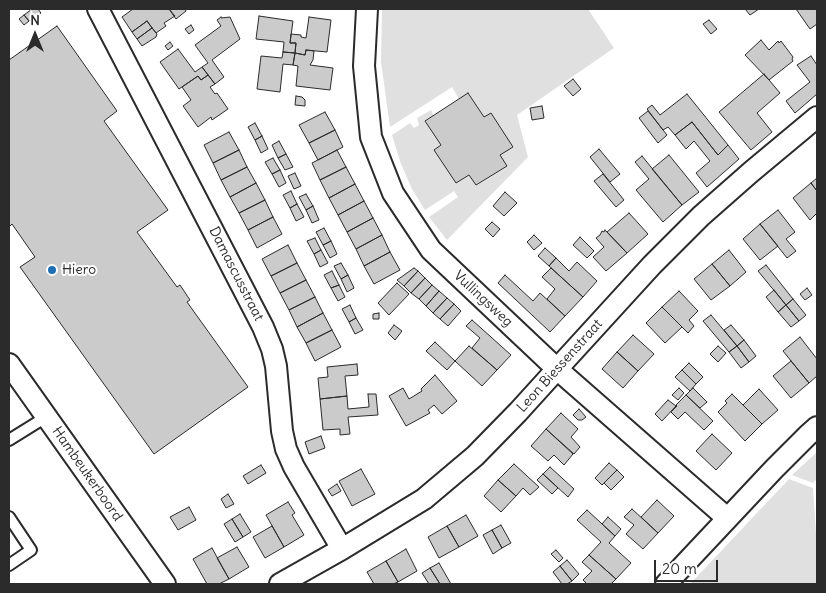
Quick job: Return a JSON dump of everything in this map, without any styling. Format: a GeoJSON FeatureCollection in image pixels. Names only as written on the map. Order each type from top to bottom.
{"type":"FeatureCollection","features":[{"type":"Feature","properties":{"kind":"street","name":"Damascusstraat"},"geometry":{"type":"LineString","coordinates":[[98,9],[264,327],[276,366],[282,432],[286,449],[294,468],[342,549]]}},
{"type":"Feature","properties":{"kind":"street","name":"Vullingsweg"},"geometry":{"type":"LineString","coordinates":[[367,9],[364,66],[371,137],[393,193],[431,250],[556,369],[727,518]]}},
{"type":"Feature","properties":{"kind":"street","name":"Leon Biessenstraat"},"geometry":{"type":"LineString","coordinates":[[280,584],[342,549],[424,498],[475,456],[518,412],[652,265],[701,216],[817,117]]}},
{"type":"Feature","properties":{"kind":"street","name":"Hambeukerboord"},"geometry":{"type":"LineString","coordinates":[[9,364],[165,584]]}},
{"type":"Feature","properties":{"kind":"street"},"geometry":{"type":"LineString","coordinates":[[666,584],[774,469],[817,427]]}},
{"type":"Feature","properties":{"kind":"lane"},"geometry":{"type":"LineString","coordinates":[[9,440],[46,417]]}},
{"type":"Feature","properties":{"kind":"lane"},"geometry":{"type":"LineString","coordinates":[[9,517],[31,550],[9,565]]}},
{"type":"Feature","properties":{"kind":"shaded area"},"geometry":{"type":"Polygon","coordinates":[[[382,9],[588,9],[614,48],[517,115],[528,157],[447,240],[429,217],[458,197],[454,191],[425,210],[412,189],[401,164],[392,135],[410,123],[414,128],[419,125],[417,118],[431,110],[434,116],[425,121],[441,145],[434,150],[456,183],[469,175],[477,185],[506,166],[500,155],[513,147],[491,113],[484,117],[469,94],[459,99],[452,87],[390,127],[381,62],[382,9]]]}},
{"type":"Feature","properties":{"kind":"shaded area"},"geometry":{"type":"Polygon","coordinates":[[[817,452],[817,480],[813,483],[792,475],[817,452]]]}},
{"type":"Feature","properties":{"kind":"shaded area"},"geometry":{"type":"Polygon","coordinates":[[[789,479],[813,488],[817,584],[690,584],[789,479]]]}},
{"type":"Feature","properties":{"kind":"building"},"geometry":{"type":"Polygon","coordinates":[[[32,9],[38,9],[41,13],[29,21],[24,15],[32,9]]]}},
{"type":"Feature","properties":{"kind":"building"},"geometry":{"type":"Polygon","coordinates":[[[133,9],[169,9],[175,16],[164,23],[166,26],[156,33],[147,21],[132,32],[122,17],[133,9]]]}},
{"type":"Feature","properties":{"kind":"building"},"geometry":{"type":"Polygon","coordinates":[[[169,9],[185,9],[186,11],[176,19],[169,9]]]}},
{"type":"Feature","properties":{"kind":"building"},"geometry":{"type":"Polygon","coordinates":[[[745,9],[759,9],[750,15],[745,9]]]}},
{"type":"Feature","properties":{"kind":"building"},"geometry":{"type":"Polygon","coordinates":[[[796,9],[817,9],[817,24],[810,29],[796,9]]]}},
{"type":"Feature","properties":{"kind":"building"},"geometry":{"type":"Polygon","coordinates":[[[24,15],[29,21],[24,25],[19,19],[24,15]]]}},
{"type":"Feature","properties":{"kind":"building"},"geometry":{"type":"Polygon","coordinates":[[[259,16],[293,21],[290,43],[296,43],[295,53],[283,52],[284,42],[256,39],[259,16]]]}},
{"type":"Feature","properties":{"kind":"building"},"geometry":{"type":"Polygon","coordinates":[[[221,17],[230,17],[240,39],[212,60],[224,77],[215,84],[202,67],[208,63],[195,45],[221,26],[217,20],[221,17]]]}},
{"type":"Feature","properties":{"kind":"building"},"geometry":{"type":"Polygon","coordinates":[[[309,17],[331,20],[327,52],[306,50],[305,55],[295,53],[296,43],[290,43],[291,34],[301,35],[301,37],[306,38],[309,17]]]}},
{"type":"Feature","properties":{"kind":"building"},"geometry":{"type":"Polygon","coordinates":[[[709,20],[717,29],[711,34],[703,24],[709,20]]]}},
{"type":"Feature","properties":{"kind":"building"},"geometry":{"type":"Polygon","coordinates":[[[147,21],[152,28],[137,39],[132,32],[147,21]]]}},
{"type":"Feature","properties":{"kind":"building"},"geometry":{"type":"Polygon","coordinates":[[[191,25],[194,30],[189,34],[185,29],[191,25]]]}},
{"type":"Feature","properties":{"kind":"building"},"geometry":{"type":"Polygon","coordinates":[[[57,26],[117,111],[104,121],[168,210],[137,232],[177,287],[180,285],[190,300],[187,302],[248,387],[154,454],[20,267],[35,257],[12,224],[9,227],[9,60],[57,26]]]}},
{"type":"Feature","properties":{"kind":"building"},"geometry":{"type":"Polygon","coordinates":[[[152,28],[157,34],[156,37],[142,46],[137,39],[152,28]]]}},
{"type":"Feature","properties":{"kind":"building"},"geometry":{"type":"Polygon","coordinates":[[[761,40],[769,50],[778,41],[779,43],[781,41],[793,57],[793,61],[769,80],[745,55],[761,40]]]}},
{"type":"Feature","properties":{"kind":"building"},"geometry":{"type":"Polygon","coordinates":[[[170,42],[173,46],[168,50],[165,46],[170,42]]]}},
{"type":"Feature","properties":{"kind":"building"},"geometry":{"type":"Polygon","coordinates":[[[178,49],[195,72],[202,67],[208,75],[201,80],[198,76],[179,89],[160,62],[178,49]]]}},
{"type":"Feature","properties":{"kind":"building"},"geometry":{"type":"Polygon","coordinates":[[[306,50],[314,51],[313,60],[310,65],[333,68],[330,90],[296,86],[298,66],[293,65],[295,53],[305,55],[306,50]]]}},
{"type":"Feature","properties":{"kind":"building"},"geometry":{"type":"Polygon","coordinates":[[[283,52],[295,53],[293,65],[283,64],[280,92],[257,89],[261,56],[282,58],[283,52]]]}},
{"type":"Feature","properties":{"kind":"building"},"geometry":{"type":"Polygon","coordinates":[[[811,56],[817,65],[817,94],[795,113],[786,101],[810,82],[797,65],[811,56]]]}},
{"type":"Feature","properties":{"kind":"building"},"geometry":{"type":"Polygon","coordinates":[[[764,74],[780,93],[757,113],[772,132],[751,150],[719,112],[764,74]]]}},
{"type":"Feature","properties":{"kind":"building"},"geometry":{"type":"Polygon","coordinates":[[[208,75],[215,84],[210,87],[215,94],[217,93],[228,109],[212,120],[211,117],[198,127],[183,106],[191,100],[182,87],[198,76],[201,80],[208,75]]]}},
{"type":"Feature","properties":{"kind":"building"},"geometry":{"type":"Polygon","coordinates":[[[573,79],[581,89],[573,96],[564,86],[573,79]]]}},
{"type":"Feature","properties":{"kind":"building"},"geometry":{"type":"Polygon","coordinates":[[[468,93],[484,117],[491,113],[513,147],[500,155],[507,166],[476,185],[469,175],[456,183],[434,150],[441,145],[425,121],[468,93]]]}},
{"type":"Feature","properties":{"kind":"building"},"geometry":{"type":"Polygon","coordinates":[[[687,94],[728,145],[718,155],[692,122],[675,135],[668,127],[663,130],[647,109],[652,105],[660,115],[687,94]]]}},
{"type":"Feature","properties":{"kind":"building"},"geometry":{"type":"Polygon","coordinates":[[[296,96],[302,97],[305,100],[305,106],[295,105],[296,96]]]}},
{"type":"Feature","properties":{"kind":"building"},"geometry":{"type":"Polygon","coordinates":[[[542,106],[544,118],[532,120],[530,108],[542,106]]]}},
{"type":"Feature","properties":{"kind":"building"},"geometry":{"type":"Polygon","coordinates":[[[648,111],[667,135],[658,143],[639,118],[648,111]]]}},
{"type":"Feature","properties":{"kind":"building"},"geometry":{"type":"Polygon","coordinates":[[[325,112],[335,130],[309,143],[299,125],[325,112]]]}},
{"type":"Feature","properties":{"kind":"building"},"geometry":{"type":"Polygon","coordinates":[[[692,122],[718,155],[728,145],[739,159],[707,187],[696,173],[710,161],[694,141],[686,149],[675,135],[692,122]]]}},
{"type":"Feature","properties":{"kind":"building"},"geometry":{"type":"Polygon","coordinates":[[[255,123],[262,136],[255,140],[248,127],[255,123]]]}},
{"type":"Feature","properties":{"kind":"building"},"geometry":{"type":"Polygon","coordinates":[[[335,130],[343,147],[318,160],[309,143],[335,130]]]}},
{"type":"Feature","properties":{"kind":"building"},"geometry":{"type":"Polygon","coordinates":[[[229,132],[239,150],[213,163],[204,145],[229,132]]]}},
{"type":"Feature","properties":{"kind":"building"},"geometry":{"type":"Polygon","coordinates":[[[262,136],[268,149],[261,153],[255,140],[262,136]]]}},
{"type":"Feature","properties":{"kind":"building"},"geometry":{"type":"Polygon","coordinates":[[[279,141],[286,154],[278,158],[272,145],[279,141]]]}},
{"type":"Feature","properties":{"kind":"building"},"geometry":{"type":"Polygon","coordinates":[[[599,149],[620,174],[610,182],[590,157],[599,149]]]}},
{"type":"Feature","properties":{"kind":"building"},"geometry":{"type":"Polygon","coordinates":[[[239,150],[247,167],[221,180],[213,163],[239,150]]]}},
{"type":"Feature","properties":{"kind":"building"},"geometry":{"type":"Polygon","coordinates":[[[337,150],[346,167],[320,180],[312,163],[337,150]]]}},
{"type":"Feature","properties":{"kind":"building"},"geometry":{"type":"Polygon","coordinates":[[[286,154],[293,167],[285,170],[278,158],[286,154]]]}},
{"type":"Feature","properties":{"kind":"building"},"geometry":{"type":"Polygon","coordinates":[[[669,155],[699,192],[682,205],[652,169],[669,155]]]}},
{"type":"Feature","properties":{"kind":"building"},"geometry":{"type":"Polygon","coordinates":[[[642,156],[682,205],[663,222],[636,190],[649,179],[635,162],[642,156]]]}},
{"type":"Feature","properties":{"kind":"building"},"geometry":{"type":"Polygon","coordinates":[[[273,158],[280,170],[272,174],[265,162],[273,158]]]}},
{"type":"Feature","properties":{"kind":"building"},"geometry":{"type":"Polygon","coordinates":[[[247,167],[256,183],[230,197],[221,180],[247,167]]]}},
{"type":"Feature","properties":{"kind":"building"},"geometry":{"type":"Polygon","coordinates":[[[346,167],[355,184],[329,198],[320,180],[346,167]]]}},
{"type":"Feature","properties":{"kind":"building"},"geometry":{"type":"Polygon","coordinates":[[[280,170],[286,183],[279,187],[272,174],[280,170]]]}},
{"type":"Feature","properties":{"kind":"building"},"geometry":{"type":"Polygon","coordinates":[[[295,173],[301,186],[294,189],[288,176],[295,173]]]}},
{"type":"Feature","properties":{"kind":"building"},"geometry":{"type":"Polygon","coordinates":[[[603,174],[624,200],[616,207],[594,181],[603,174]]]}},
{"type":"Feature","properties":{"kind":"building"},"geometry":{"type":"Polygon","coordinates":[[[817,178],[817,191],[811,183],[817,178]]]}},
{"type":"Feature","properties":{"kind":"building"},"geometry":{"type":"Polygon","coordinates":[[[256,183],[265,200],[239,213],[230,197],[256,183]]]}},
{"type":"Feature","properties":{"kind":"building"},"geometry":{"type":"Polygon","coordinates":[[[811,183],[817,191],[817,213],[810,220],[793,198],[811,183]]]}},
{"type":"Feature","properties":{"kind":"building"},"geometry":{"type":"Polygon","coordinates":[[[355,184],[364,201],[338,215],[329,198],[355,184]]]}},
{"type":"Feature","properties":{"kind":"building"},"geometry":{"type":"Polygon","coordinates":[[[291,191],[297,204],[290,208],[283,195],[291,191]]]}},
{"type":"Feature","properties":{"kind":"building"},"geometry":{"type":"Polygon","coordinates":[[[505,192],[517,203],[504,216],[493,206],[505,192]]]}},
{"type":"Feature","properties":{"kind":"building"},"geometry":{"type":"Polygon","coordinates":[[[306,194],[313,206],[306,210],[299,197],[306,194]]]}},
{"type":"Feature","properties":{"kind":"building"},"geometry":{"type":"Polygon","coordinates":[[[265,200],[273,217],[248,230],[239,213],[265,200]]]}},
{"type":"Feature","properties":{"kind":"building"},"geometry":{"type":"Polygon","coordinates":[[[364,201],[373,218],[347,232],[338,215],[364,201]]]}},
{"type":"Feature","properties":{"kind":"building"},"geometry":{"type":"Polygon","coordinates":[[[297,204],[304,217],[296,221],[290,208],[297,204]]]}},
{"type":"Feature","properties":{"kind":"building"},"geometry":{"type":"Polygon","coordinates":[[[313,206],[319,220],[312,223],[306,210],[313,206]]]}},
{"type":"Feature","properties":{"kind":"building"},"geometry":{"type":"Polygon","coordinates":[[[778,210],[795,232],[786,239],[796,251],[787,258],[760,224],[778,210]]]}},
{"type":"Feature","properties":{"kind":"building"},"geometry":{"type":"Polygon","coordinates":[[[629,213],[648,234],[627,253],[607,232],[629,213]]]}},
{"type":"Feature","properties":{"kind":"building"},"geometry":{"type":"Polygon","coordinates":[[[273,217],[282,234],[257,248],[248,230],[273,217]]]}},
{"type":"Feature","properties":{"kind":"building"},"geometry":{"type":"Polygon","coordinates":[[[373,218],[382,235],[356,249],[347,232],[373,218]]]}},
{"type":"Feature","properties":{"kind":"building"},"geometry":{"type":"Polygon","coordinates":[[[492,222],[500,229],[493,237],[485,229],[492,222]]]}},
{"type":"Feature","properties":{"kind":"building"},"geometry":{"type":"Polygon","coordinates":[[[760,224],[778,246],[760,260],[743,239],[760,224]]]}},
{"type":"Feature","properties":{"kind":"building"},"geometry":{"type":"Polygon","coordinates":[[[324,228],[331,241],[323,245],[316,232],[324,228]]]}},
{"type":"Feature","properties":{"kind":"building"},"geometry":{"type":"Polygon","coordinates":[[[605,230],[627,253],[606,271],[593,257],[604,247],[596,238],[605,230]]]}},
{"type":"Feature","properties":{"kind":"building"},"geometry":{"type":"Polygon","coordinates":[[[382,235],[390,252],[364,266],[356,249],[382,235]]]}},
{"type":"Feature","properties":{"kind":"building"},"geometry":{"type":"Polygon","coordinates":[[[534,235],[542,243],[534,250],[527,242],[534,235]]]}},
{"type":"Feature","properties":{"kind":"building"},"geometry":{"type":"Polygon","coordinates":[[[580,237],[594,251],[587,258],[573,245],[580,237]]]}},
{"type":"Feature","properties":{"kind":"building"},"geometry":{"type":"Polygon","coordinates":[[[315,238],[321,250],[314,254],[307,241],[315,238]]]}},
{"type":"Feature","properties":{"kind":"building"},"geometry":{"type":"Polygon","coordinates":[[[331,241],[337,254],[330,258],[323,245],[331,241]]]}},
{"type":"Feature","properties":{"kind":"building"},"geometry":{"type":"Polygon","coordinates":[[[288,245],[297,263],[271,276],[262,259],[288,245]]]}},
{"type":"Feature","properties":{"kind":"building"},"geometry":{"type":"Polygon","coordinates":[[[545,248],[556,258],[549,266],[538,256],[545,248]]]}},
{"type":"Feature","properties":{"kind":"building"},"geometry":{"type":"Polygon","coordinates":[[[321,250],[328,263],[320,267],[314,254],[321,250]]]}},
{"type":"Feature","properties":{"kind":"building"},"geometry":{"type":"Polygon","coordinates":[[[729,250],[746,272],[730,286],[712,264],[729,250]]]}},
{"type":"Feature","properties":{"kind":"building"},"geometry":{"type":"Polygon","coordinates":[[[390,252],[400,270],[374,284],[364,266],[390,252]]]}},
{"type":"Feature","properties":{"kind":"building"},"geometry":{"type":"Polygon","coordinates":[[[556,258],[569,271],[577,262],[597,281],[583,297],[549,266],[556,258]]]}},
{"type":"Feature","properties":{"kind":"building"},"geometry":{"type":"Polygon","coordinates":[[[297,263],[306,280],[280,293],[271,276],[297,263]]]}},
{"type":"Feature","properties":{"kind":"building"},"geometry":{"type":"Polygon","coordinates":[[[341,263],[348,275],[341,279],[334,266],[341,263]]]}},
{"type":"Feature","properties":{"kind":"building"},"geometry":{"type":"Polygon","coordinates":[[[712,264],[730,286],[711,300],[694,279],[712,264]]]}},
{"type":"Feature","properties":{"kind":"building"},"geometry":{"type":"Polygon","coordinates":[[[766,265],[793,299],[786,305],[758,271],[766,265]]]}},
{"type":"Feature","properties":{"kind":"building"},"geometry":{"type":"Polygon","coordinates":[[[414,268],[418,271],[404,286],[397,280],[414,268]]]}},
{"type":"Feature","properties":{"kind":"building"},"geometry":{"type":"Polygon","coordinates":[[[551,268],[583,297],[565,316],[547,299],[555,289],[542,277],[551,268]]]}},
{"type":"Feature","properties":{"kind":"building"},"geometry":{"type":"Polygon","coordinates":[[[332,271],[339,285],[331,288],[324,275],[332,271]]]}},
{"type":"Feature","properties":{"kind":"building"},"geometry":{"type":"Polygon","coordinates":[[[418,271],[425,278],[411,293],[404,286],[418,271]]]}},
{"type":"Feature","properties":{"kind":"building"},"geometry":{"type":"Polygon","coordinates":[[[348,275],[354,288],[347,292],[341,279],[348,275]]]}},
{"type":"Feature","properties":{"kind":"building"},"geometry":{"type":"Polygon","coordinates":[[[505,275],[533,301],[540,293],[565,316],[550,332],[498,283],[505,275]]]}},
{"type":"Feature","properties":{"kind":"building"},"geometry":{"type":"Polygon","coordinates":[[[425,278],[432,285],[419,299],[411,293],[425,278]]]}},
{"type":"Feature","properties":{"kind":"building"},"geometry":{"type":"Polygon","coordinates":[[[306,280],[315,297],[289,310],[280,293],[306,280]]]}},
{"type":"Feature","properties":{"kind":"building"},"geometry":{"type":"Polygon","coordinates":[[[397,283],[409,294],[389,315],[378,303],[397,283]]]}},
{"type":"Feature","properties":{"kind":"building"},"geometry":{"type":"Polygon","coordinates":[[[339,285],[345,297],[338,301],[331,288],[339,285]]]}},
{"type":"Feature","properties":{"kind":"building"},"geometry":{"type":"Polygon","coordinates":[[[432,285],[439,291],[426,306],[419,299],[432,285]]]}},
{"type":"Feature","properties":{"kind":"building"},"geometry":{"type":"Polygon","coordinates":[[[807,288],[812,295],[805,300],[800,294],[807,288]]]}},
{"type":"Feature","properties":{"kind":"building"},"geometry":{"type":"Polygon","coordinates":[[[774,290],[786,305],[778,312],[766,297],[774,290]]]}},
{"type":"Feature","properties":{"kind":"building"},"geometry":{"type":"Polygon","coordinates":[[[439,291],[447,298],[433,313],[426,306],[439,291]]]}},
{"type":"Feature","properties":{"kind":"building"},"geometry":{"type":"Polygon","coordinates":[[[679,291],[698,311],[689,320],[694,326],[688,333],[662,307],[679,291]]]}},
{"type":"Feature","properties":{"kind":"building"},"geometry":{"type":"Polygon","coordinates":[[[315,297],[323,313],[297,327],[289,310],[315,297]]]}},
{"type":"Feature","properties":{"kind":"building"},"geometry":{"type":"Polygon","coordinates":[[[447,298],[454,304],[440,319],[433,313],[447,298]]]}},
{"type":"Feature","properties":{"kind":"building"},"geometry":{"type":"Polygon","coordinates":[[[793,299],[806,315],[799,321],[786,305],[793,299]]]}},
{"type":"Feature","properties":{"kind":"building"},"geometry":{"type":"Polygon","coordinates":[[[454,304],[461,311],[448,326],[440,319],[454,304]]]}},
{"type":"Feature","properties":{"kind":"building"},"geometry":{"type":"Polygon","coordinates":[[[350,305],[356,318],[349,322],[342,309],[350,305]]]}},
{"type":"Feature","properties":{"kind":"building"},"geometry":{"type":"Polygon","coordinates":[[[786,305],[799,321],[791,327],[778,312],[786,305]]]}},
{"type":"Feature","properties":{"kind":"building"},"geometry":{"type":"Polygon","coordinates":[[[662,307],[682,327],[665,343],[646,323],[662,307]]]}},
{"type":"Feature","properties":{"kind":"building"},"geometry":{"type":"Polygon","coordinates":[[[323,313],[332,330],[306,343],[297,327],[323,313]]]}},
{"type":"Feature","properties":{"kind":"building"},"geometry":{"type":"Polygon","coordinates":[[[379,313],[379,319],[373,319],[373,314],[379,313]]]}},
{"type":"Feature","properties":{"kind":"building"},"geometry":{"type":"Polygon","coordinates":[[[711,315],[737,346],[729,352],[703,321],[711,315]]]}},
{"type":"Feature","properties":{"kind":"building"},"geometry":{"type":"Polygon","coordinates":[[[356,318],[363,330],[355,334],[349,322],[356,318]]]}},
{"type":"Feature","properties":{"kind":"building"},"geometry":{"type":"Polygon","coordinates":[[[472,320],[511,355],[497,370],[472,348],[480,338],[466,326],[472,320]]]}},
{"type":"Feature","properties":{"kind":"building"},"geometry":{"type":"Polygon","coordinates":[[[394,325],[402,331],[395,340],[388,333],[394,325]]]}},
{"type":"Feature","properties":{"kind":"building"},"geometry":{"type":"Polygon","coordinates":[[[731,325],[744,340],[737,346],[724,330],[731,325]]]}},
{"type":"Feature","properties":{"kind":"building"},"geometry":{"type":"Polygon","coordinates":[[[332,330],[341,347],[315,361],[306,343],[332,330]]]}},
{"type":"Feature","properties":{"kind":"building"},"geometry":{"type":"Polygon","coordinates":[[[633,335],[654,354],[638,371],[617,352],[633,335]]]}},
{"type":"Feature","properties":{"kind":"building"},"geometry":{"type":"Polygon","coordinates":[[[800,337],[817,359],[817,376],[809,383],[783,351],[800,337]]]}},
{"type":"Feature","properties":{"kind":"building"},"geometry":{"type":"Polygon","coordinates":[[[744,340],[756,356],[749,362],[737,346],[744,340]]]}},
{"type":"Feature","properties":{"kind":"building"},"geometry":{"type":"Polygon","coordinates":[[[435,342],[455,361],[447,370],[426,351],[435,342]]]}},
{"type":"Feature","properties":{"kind":"building"},"geometry":{"type":"Polygon","coordinates":[[[469,346],[497,370],[482,386],[455,361],[469,346]]]}},
{"type":"Feature","properties":{"kind":"building"},"geometry":{"type":"Polygon","coordinates":[[[718,346],[726,353],[718,362],[710,354],[718,346]]]}},
{"type":"Feature","properties":{"kind":"building"},"geometry":{"type":"Polygon","coordinates":[[[737,346],[749,362],[741,368],[729,352],[737,346]]]}},
{"type":"Feature","properties":{"kind":"building"},"geometry":{"type":"Polygon","coordinates":[[[617,352],[638,371],[623,388],[602,369],[617,352]]]}},
{"type":"Feature","properties":{"kind":"building"},"geometry":{"type":"Polygon","coordinates":[[[791,361],[809,383],[791,398],[773,376],[791,361]]]}},
{"type":"Feature","properties":{"kind":"building"},"geometry":{"type":"Polygon","coordinates":[[[689,363],[703,377],[696,384],[682,370],[689,363]]]}},
{"type":"Feature","properties":{"kind":"building"},"geometry":{"type":"Polygon","coordinates":[[[357,364],[358,375],[345,376],[347,396],[320,399],[318,378],[328,377],[327,367],[357,364]]]}},
{"type":"Feature","properties":{"kind":"building"},"geometry":{"type":"Polygon","coordinates":[[[682,370],[696,384],[690,391],[675,377],[682,370]]]}},
{"type":"Feature","properties":{"kind":"building"},"geometry":{"type":"Polygon","coordinates":[[[435,375],[457,401],[442,414],[434,405],[428,410],[430,413],[406,426],[389,396],[403,388],[409,399],[422,391],[421,389],[435,375]]]}},
{"type":"Feature","properties":{"kind":"building"},"geometry":{"type":"Polygon","coordinates":[[[679,388],[684,393],[678,400],[672,395],[679,388]]]}},
{"type":"Feature","properties":{"kind":"building"},"geometry":{"type":"Polygon","coordinates":[[[693,388],[707,402],[700,408],[686,395],[693,388]]]}},
{"type":"Feature","properties":{"kind":"building"},"geometry":{"type":"Polygon","coordinates":[[[759,389],[778,410],[762,424],[743,405],[759,389]]]}},
{"type":"Feature","properties":{"kind":"building"},"geometry":{"type":"Polygon","coordinates":[[[368,394],[376,394],[378,415],[348,417],[350,434],[340,435],[340,429],[323,430],[320,399],[347,396],[348,409],[369,407],[368,394]]]}},
{"type":"Feature","properties":{"kind":"building"},"geometry":{"type":"Polygon","coordinates":[[[732,394],[762,424],[745,441],[718,412],[727,403],[725,401],[732,394]]]}},
{"type":"Feature","properties":{"kind":"building"},"geometry":{"type":"Polygon","coordinates":[[[686,395],[713,421],[704,430],[685,412],[678,419],[671,412],[686,395]]]}},
{"type":"Feature","properties":{"kind":"building"},"geometry":{"type":"Polygon","coordinates":[[[668,400],[676,406],[662,421],[655,414],[668,400]]]}},
{"type":"Feature","properties":{"kind":"building"},"geometry":{"type":"Polygon","coordinates":[[[579,409],[586,417],[582,420],[578,420],[573,415],[579,409]]]}},
{"type":"Feature","properties":{"kind":"building"},"geometry":{"type":"Polygon","coordinates":[[[561,413],[578,429],[571,437],[580,447],[574,454],[546,429],[561,413]]]}},
{"type":"Feature","properties":{"kind":"building"},"geometry":{"type":"Polygon","coordinates":[[[546,429],[573,454],[564,465],[554,455],[548,461],[531,446],[546,429]]]}},
{"type":"Feature","properties":{"kind":"building"},"geometry":{"type":"Polygon","coordinates":[[[712,434],[732,453],[716,470],[696,451],[712,434]]]}},
{"type":"Feature","properties":{"kind":"building"},"geometry":{"type":"Polygon","coordinates":[[[321,436],[325,448],[309,454],[305,442],[321,436]]]}},
{"type":"Feature","properties":{"kind":"building"},"geometry":{"type":"Polygon","coordinates":[[[609,463],[617,470],[602,485],[595,478],[609,463]]]}},
{"type":"Feature","properties":{"kind":"building"},"geometry":{"type":"Polygon","coordinates":[[[514,464],[539,487],[530,495],[523,488],[516,496],[498,480],[514,464]]]}},
{"type":"Feature","properties":{"kind":"building"},"geometry":{"type":"Polygon","coordinates":[[[261,465],[266,473],[248,484],[243,476],[261,465]]]}},
{"type":"Feature","properties":{"kind":"building"},"geometry":{"type":"Polygon","coordinates":[[[550,467],[574,489],[568,497],[543,474],[550,467]]]}},
{"type":"Feature","properties":{"kind":"building"},"geometry":{"type":"Polygon","coordinates":[[[361,469],[375,494],[352,506],[339,481],[361,469]]]}},
{"type":"Feature","properties":{"kind":"building"},"geometry":{"type":"Polygon","coordinates":[[[617,470],[624,477],[611,490],[604,483],[617,470]]]}},
{"type":"Feature","properties":{"kind":"building"},"geometry":{"type":"Polygon","coordinates":[[[543,474],[558,488],[552,494],[537,480],[543,474]]]}},
{"type":"Feature","properties":{"kind":"building"},"geometry":{"type":"Polygon","coordinates":[[[498,480],[516,496],[501,512],[484,496],[498,480]]]}},
{"type":"Feature","properties":{"kind":"building"},"geometry":{"type":"Polygon","coordinates":[[[337,484],[341,491],[332,496],[328,490],[337,484]]]}},
{"type":"Feature","properties":{"kind":"building"},"geometry":{"type":"Polygon","coordinates":[[[228,494],[234,504],[226,508],[221,499],[228,494]]]}},
{"type":"Feature","properties":{"kind":"building"},"geometry":{"type":"Polygon","coordinates":[[[657,500],[674,516],[658,533],[641,517],[657,500]]]}},
{"type":"Feature","properties":{"kind":"building"},"geometry":{"type":"Polygon","coordinates":[[[288,502],[295,513],[292,515],[304,535],[284,547],[266,515],[288,502]]]}},
{"type":"Feature","properties":{"kind":"building"},"geometry":{"type":"Polygon","coordinates":[[[189,507],[196,520],[178,530],[170,517],[189,507]]]}},
{"type":"Feature","properties":{"kind":"building"},"geometry":{"type":"Polygon","coordinates":[[[632,509],[658,533],[643,549],[626,534],[634,525],[624,517],[632,509]]]}},
{"type":"Feature","properties":{"kind":"building"},"geometry":{"type":"Polygon","coordinates":[[[587,510],[615,536],[609,543],[631,563],[616,579],[589,555],[601,542],[577,520],[587,510]]]}},
{"type":"Feature","properties":{"kind":"building"},"geometry":{"type":"Polygon","coordinates":[[[240,514],[251,532],[243,537],[232,519],[240,514]]]}},
{"type":"Feature","properties":{"kind":"building"},"geometry":{"type":"Polygon","coordinates":[[[466,515],[478,536],[459,547],[447,526],[466,515]]]}},
{"type":"Feature","properties":{"kind":"building"},"geometry":{"type":"Polygon","coordinates":[[[608,517],[621,529],[615,536],[602,524],[608,517]]]}},
{"type":"Feature","properties":{"kind":"building"},"geometry":{"type":"Polygon","coordinates":[[[232,519],[243,537],[235,542],[224,524],[232,519]]]}},
{"type":"Feature","properties":{"kind":"building"},"geometry":{"type":"Polygon","coordinates":[[[501,525],[511,543],[502,548],[492,530],[501,525]]]}},
{"type":"Feature","properties":{"kind":"building"},"geometry":{"type":"Polygon","coordinates":[[[272,526],[284,547],[265,558],[253,537],[272,526]]]}},
{"type":"Feature","properties":{"kind":"building"},"geometry":{"type":"Polygon","coordinates":[[[447,526],[459,547],[439,558],[428,537],[447,526]]]}},
{"type":"Feature","properties":{"kind":"building"},"geometry":{"type":"Polygon","coordinates":[[[492,530],[502,548],[493,554],[483,535],[492,530]]]}},
{"type":"Feature","properties":{"kind":"building"},"geometry":{"type":"Polygon","coordinates":[[[237,547],[249,567],[229,579],[217,558],[237,547]]]}},
{"type":"Feature","properties":{"kind":"building"},"geometry":{"type":"Polygon","coordinates":[[[212,548],[229,579],[219,584],[207,584],[193,559],[212,548]]]}},
{"type":"Feature","properties":{"kind":"building"},"geometry":{"type":"Polygon","coordinates":[[[406,549],[417,571],[398,582],[386,561],[406,549]]]}},
{"type":"Feature","properties":{"kind":"building"},"geometry":{"type":"Polygon","coordinates":[[[556,550],[563,558],[559,562],[551,554],[556,550]]]}},
{"type":"Feature","properties":{"kind":"building"},"geometry":{"type":"Polygon","coordinates":[[[589,555],[616,579],[611,584],[587,584],[583,580],[592,571],[582,562],[589,555]]]}},
{"type":"Feature","properties":{"kind":"building"},"geometry":{"type":"Polygon","coordinates":[[[567,560],[579,574],[572,581],[560,566],[567,560]]]}},
{"type":"Feature","properties":{"kind":"building"},"geometry":{"type":"Polygon","coordinates":[[[386,561],[398,582],[393,584],[374,584],[367,572],[386,561]]]}},
{"type":"Feature","properties":{"kind":"building"},"geometry":{"type":"Polygon","coordinates":[[[439,563],[451,584],[440,584],[430,568],[439,563]]]}},
{"type":"Feature","properties":{"kind":"building"},"geometry":{"type":"Polygon","coordinates":[[[560,566],[572,581],[567,584],[562,584],[553,572],[560,566]]]}},
{"type":"Feature","properties":{"kind":"building"},"geometry":{"type":"Polygon","coordinates":[[[430,568],[440,584],[429,584],[422,573],[430,568]]]}},
{"type":"Feature","properties":{"kind":"place","name":"Hiero"},"geometry":{"type":"Point","coordinates":[52,270]}}]}
